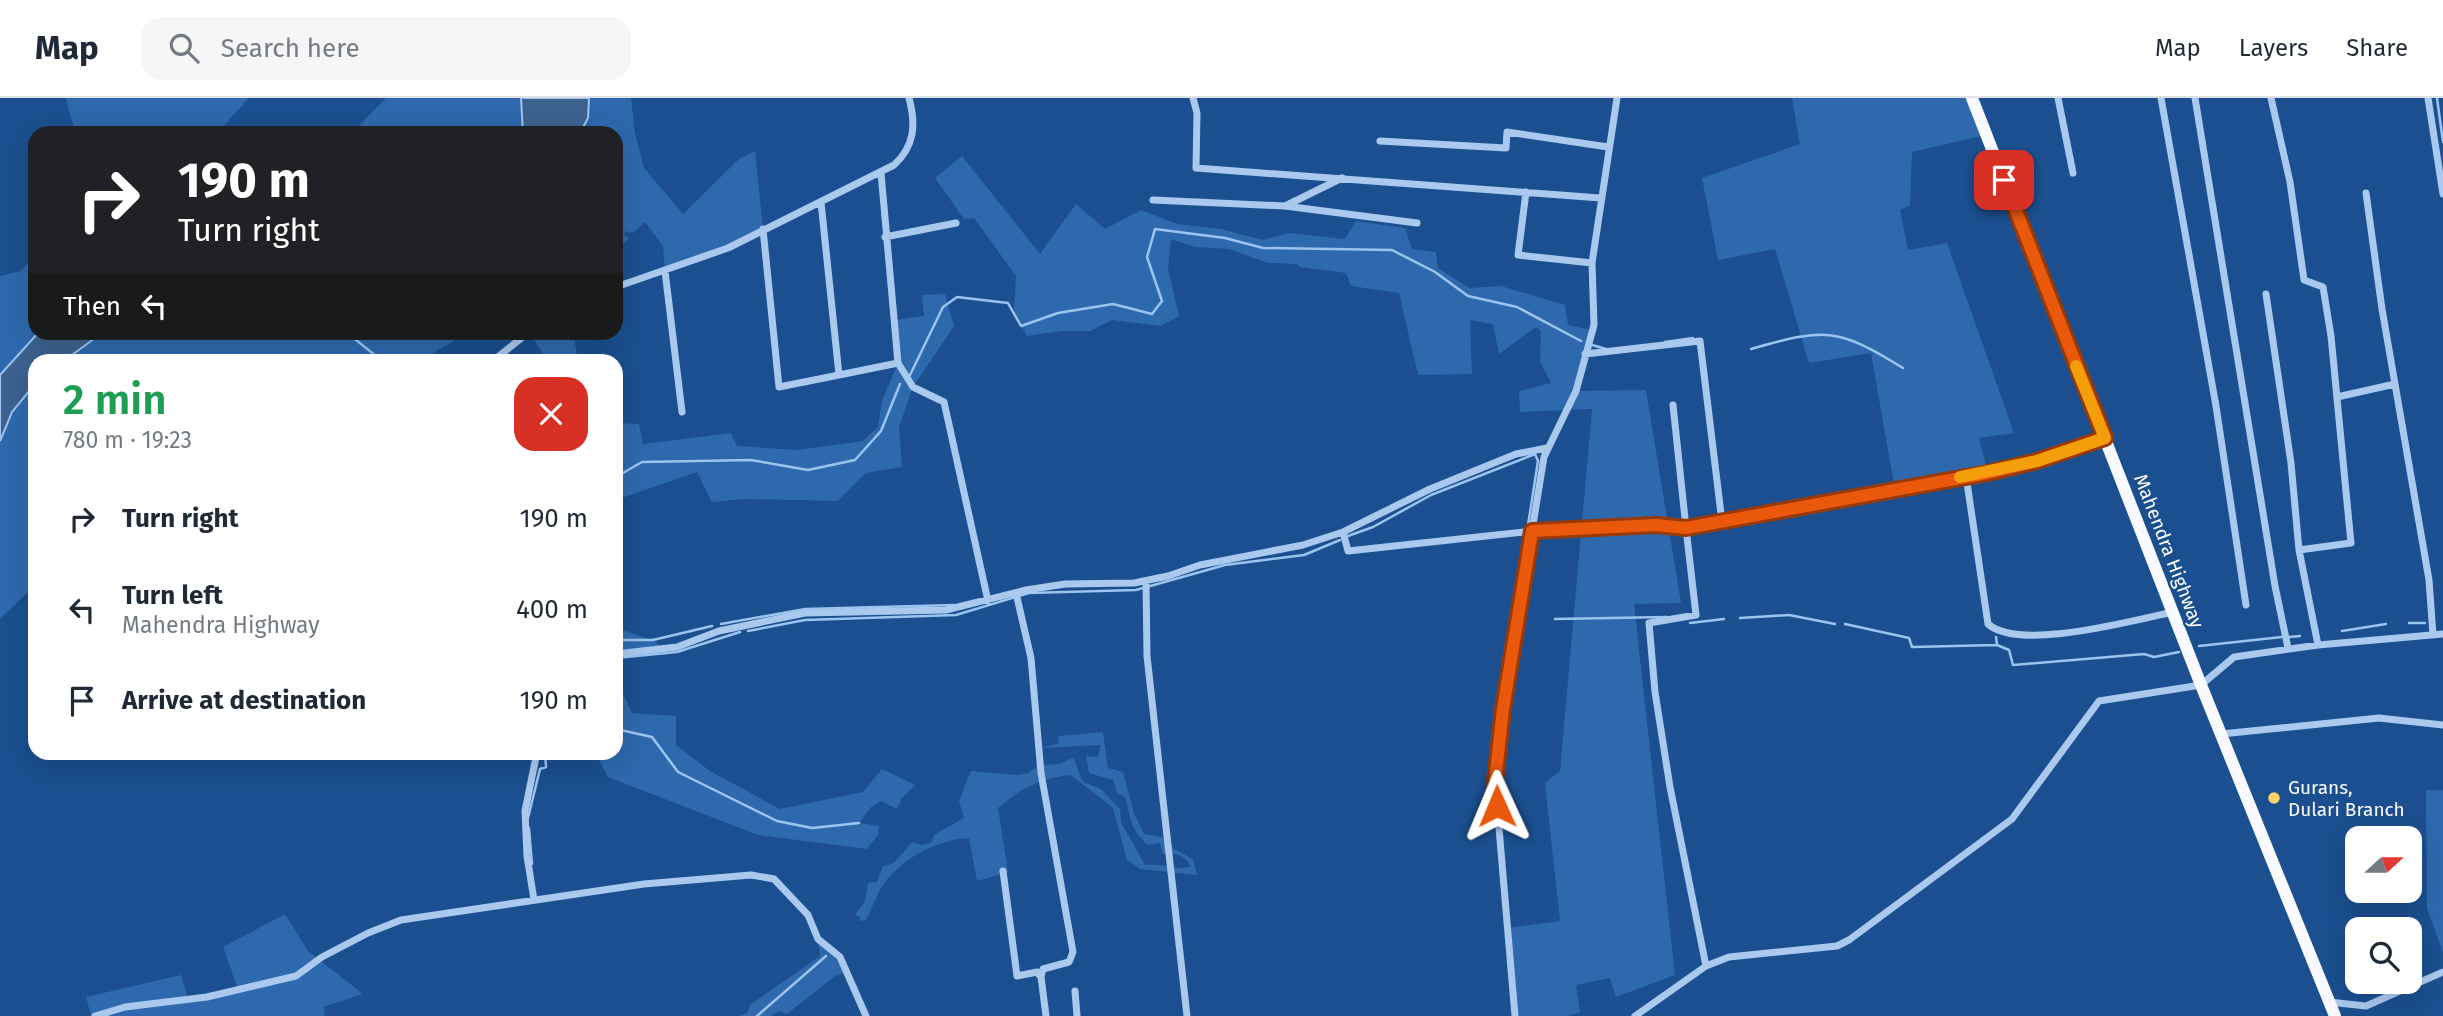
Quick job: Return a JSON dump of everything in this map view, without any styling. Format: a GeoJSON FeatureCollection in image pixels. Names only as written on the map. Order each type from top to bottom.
{"type":"FeatureCollection","features":[{"type":"Feature","properties":{"kind":"highway","name":"Mahendra Highway"},"geometry":{"type":"LineString","coordinates":[[1972,98],[2201,685],[2335,1016]]}},
{"type":"Feature","properties":{"kind":"street"},"geometry":{"type":"LineString","coordinates":[[623,285],[728,248],[881,173],[901,159],[915,129],[909,98]]}},
{"type":"Feature","properties":{"kind":"street"},"geometry":{"type":"LineString","coordinates":[[1193,98],[1197,113],[1196,169],[1600,198]]}},
{"type":"Feature","properties":{"kind":"street"},"geometry":{"type":"LineString","coordinates":[[1515,1016],[1495,781],[1503,709],[1547,448],[1576,391],[1594,325],[1592,263],[1617,98]]}},
{"type":"Feature","properties":{"kind":"street"},"geometry":{"type":"LineString","coordinates":[[2058,98],[2073,173]]}},
{"type":"Feature","properties":{"kind":"street"},"geometry":{"type":"LineString","coordinates":[[2161,98],[2216,405],[2246,606]]}},
{"type":"Feature","properties":{"kind":"street"},"geometry":{"type":"LineString","coordinates":[[2195,98],[2275,586],[2288,648]]}},
{"type":"Feature","properties":{"kind":"street"},"geometry":{"type":"LineString","coordinates":[[2271,98],[2290,182],[2304,280],[2323,287],[2351,543],[2299,550]]}},
{"type":"Feature","properties":{"kind":"street"},"geometry":{"type":"LineString","coordinates":[[2428,98],[2443,194]]}},
{"type":"Feature","properties":{"kind":"street"},"geometry":{"type":"LineString","coordinates":[[1380,141],[1506,148],[1507,132],[1608,147]]}},
{"type":"Feature","properties":{"kind":"street"},"geometry":{"type":"LineString","coordinates":[[881,173],[898,363],[913,387],[944,402],[988,601]]}},
{"type":"Feature","properties":{"kind":"street"},"geometry":{"type":"LineString","coordinates":[[1284,206],[1342,178]]}},
{"type":"Feature","properties":{"kind":"street"},"geometry":{"type":"LineString","coordinates":[[1526,192],[1518,254],[1592,263]]}},
{"type":"Feature","properties":{"kind":"street"},"geometry":{"type":"LineString","coordinates":[[2366,193],[2429,580],[2433,635]]}},
{"type":"Feature","properties":{"kind":"street"},"geometry":{"type":"LineString","coordinates":[[1153,200],[1284,206],[1417,223]]}},
{"type":"Feature","properties":{"kind":"street"},"geometry":{"type":"LineString","coordinates":[[821,202],[839,375]]}},
{"type":"Feature","properties":{"kind":"street"},"geometry":{"type":"LineString","coordinates":[[885,237],[956,223]]}},
{"type":"Feature","properties":{"kind":"street"},"geometry":{"type":"LineString","coordinates":[[763,229],[779,387],[898,363]]}},
{"type":"Feature","properties":{"kind":"street"},"geometry":{"type":"LineString","coordinates":[[665,271],[682,412]]}},
{"type":"Feature","properties":{"kind":"street"},"geometry":{"type":"LineString","coordinates":[[2266,294],[2284,411],[2299,550],[2318,645]]}},
{"type":"Feature","properties":{"kind":"street"},"geometry":{"type":"LineString","coordinates":[[502,354],[519,340]]}},
{"type":"Feature","properties":{"kind":"street"},"geometry":{"type":"LineString","coordinates":[[1585,354],[1700,341],[1722,522]]}},
{"type":"Feature","properties":{"kind":"street"},"geometry":{"type":"LineString","coordinates":[[2337,397],[2395,384]]}},
{"type":"Feature","properties":{"kind":"street"},"geometry":{"type":"LineString","coordinates":[[1673,405],[1696,615],[1649,623],[1655,692],[1670,787],[1706,966]]}},
{"type":"Feature","properties":{"kind":"street"},"geometry":{"type":"LineString","coordinates":[[1343,532],[1348,551],[1532,531],[1656,525],[1686,528],[1860,499],[2037,461],[2105,438]]}},
{"type":"Feature","properties":{"kind":"street"},"geometry":{"type":"LineString","coordinates":[[623,653],[677,647],[719,631],[805,613],[946,610],[1065,584],[1146,580],[1224,559],[1303,545],[1343,532],[1430,489],[1516,454],[1547,448]]}},
{"type":"Feature","properties":{"kind":"street"},"geometry":{"type":"LineString","coordinates":[[1966,476],[1988,624],[1997,632],[2021,635],[2062,632],[2174,612]]}},
{"type":"Feature","properties":{"kind":"street"},"geometry":{"type":"LineString","coordinates":[[1146,580],[1147,656],[1187,1016]]}},
{"type":"Feature","properties":{"kind":"street"},"geometry":{"type":"LineString","coordinates":[[1016,593],[1031,658],[1041,773],[1073,952],[1069,962],[1043,969],[1041,977],[1046,1016]]}},
{"type":"Feature","properties":{"kind":"street"},"geometry":{"type":"LineString","coordinates":[[1635,1016],[1706,966],[1730,957],[1838,946],[2012,819],[2099,701],[2201,685],[2234,657],[2288,648],[2443,634]]}},
{"type":"Feature","properties":{"kind":"street"},"geometry":{"type":"LineString","coordinates":[[2221,734],[2379,718],[2443,725]]}},
{"type":"Feature","properties":{"kind":"street"},"geometry":{"type":"LineString","coordinates":[[534,900],[527,856],[525,811],[535,760]]}},
{"type":"Feature","properties":{"kind":"street"},"geometry":{"type":"LineString","coordinates":[[1003,871],[1017,976],[1037,972],[1041,977]]}},
{"type":"Feature","properties":{"kind":"street"},"geometry":{"type":"LineString","coordinates":[[95,1016],[125,1007],[207,997],[296,976],[345,945],[401,920],[657,883],[751,875],[774,879],[808,915],[818,939],[840,957],[866,1016]]}},
{"type":"Feature","properties":{"kind":"street"},"geometry":{"type":"LineString","coordinates":[[2329,1002],[2366,1006],[2443,972]]}},
{"type":"Feature","properties":{"kind":"street"},"geometry":{"type":"LineString","coordinates":[[1075,991],[1077,1016]]}},
{"type":"Feature","properties":{"kind":"shaded area"},"geometry":{"type":"Polygon","coordinates":[[[66,98],[249,98],[223,126],[73,126],[66,98]]]}},
{"type":"Feature","properties":{"kind":"shaded area"},"geometry":{"type":"Polygon","coordinates":[[[386,98],[521,98],[523,126],[359,126],[386,98]]]}},
{"type":"Feature","properties":{"kind":"shaded area"},"geometry":{"type":"Polygon","coordinates":[[[521,98],[589,98],[588,118],[584,126],[523,126],[521,98]]]}},
{"type":"Feature","properties":{"kind":"shaded area"},"geometry":{"type":"Polygon","coordinates":[[[589,98],[631,98],[635,133],[644,168],[683,214],[739,159],[755,151],[763,229],[740,243],[665,271],[663,246],[645,222],[633,233],[625,231],[624,236],[629,238],[623,243],[623,126],[584,126],[588,118],[589,98]]]}},
{"type":"Feature","properties":{"kind":"shaded area"},"geometry":{"type":"Polygon","coordinates":[[[1792,98],[1972,98],[1986,135],[1912,152],[1910,205],[1900,210],[1908,250],[1947,243],[2014,433],[1979,438],[1988,473],[1895,490],[1871,353],[1809,363],[1775,249],[1718,260],[1702,178],[1800,144],[1792,98]]]}},
{"type":"Feature","properties":{"kind":"shaded area"},"geometry":{"type":"Polygon","coordinates":[[[962,156],[1040,254],[1076,204],[1105,229],[1141,210],[1177,224],[1221,229],[1263,240],[1289,233],[1345,239],[1356,221],[1405,228],[1412,249],[1436,252],[1438,268],[1469,288],[1501,286],[1565,305],[1568,325],[1592,330],[1576,391],[1646,390],[1681,603],[1634,604],[1675,975],[1616,997],[1610,978],[1576,985],[1580,1012],[1568,1016],[1515,1016],[1507,928],[1560,921],[1545,783],[1560,771],[1592,409],[1520,412],[1519,391],[1551,383],[1540,362],[1541,331],[1536,327],[1499,354],[1493,324],[1470,320],[1472,374],[1418,375],[1399,293],[1351,286],[1346,273],[1300,267],[1297,264],[1268,263],[1229,249],[1195,247],[1171,239],[1168,269],[1179,316],[1161,326],[1112,320],[1090,331],[1062,331],[1027,336],[1014,313],[1016,276],[974,218],[964,219],[935,178],[962,156]]]}},
{"type":"Feature","properties":{"kind":"shaded area"},"geometry":{"type":"Polygon","coordinates":[[[28,262],[28,340],[32,340],[0,375],[0,276],[21,271],[28,262]]]}},
{"type":"Feature","properties":{"kind":"shaded area"},"geometry":{"type":"Polygon","coordinates":[[[945,294],[954,326],[913,387],[899,427],[902,467],[866,473],[838,501],[745,499],[712,502],[697,472],[623,498],[623,423],[639,424],[643,444],[731,433],[737,446],[797,450],[863,441],[878,427],[882,401],[898,363],[894,320],[924,316],[922,295],[945,294]]]}},
{"type":"Feature","properties":{"kind":"shaded area"},"geometry":{"type":"Polygon","coordinates":[[[32,340],[92,340],[73,354],[28,354],[28,393],[12,412],[0,441],[0,375],[32,340]]]}},
{"type":"Feature","properties":{"kind":"shaded area"},"geometry":{"type":"Polygon","coordinates":[[[92,340],[455,340],[432,354],[73,354],[92,340]]]}},
{"type":"Feature","properties":{"kind":"shaded area"},"geometry":{"type":"Polygon","coordinates":[[[534,340],[574,340],[577,354],[543,354],[534,340]]]}},
{"type":"Feature","properties":{"kind":"shaded area"},"geometry":{"type":"Polygon","coordinates":[[[28,393],[28,592],[0,619],[0,442],[12,412],[28,393]]]}},
{"type":"Feature","properties":{"kind":"shaded area"},"geometry":{"type":"Polygon","coordinates":[[[623,630],[653,640],[664,649],[623,653],[623,630]]]}},
{"type":"Feature","properties":{"kind":"shaded area"},"geometry":{"type":"Polygon","coordinates":[[[623,694],[632,713],[676,716],[676,745],[710,771],[780,809],[863,792],[882,769],[915,785],[902,798],[897,809],[881,801],[871,807],[859,823],[879,826],[878,835],[867,849],[758,835],[608,777],[599,760],[623,760],[623,694]]]}},
{"type":"Feature","properties":{"kind":"shaded area"},"geometry":{"type":"Polygon","coordinates":[[[1103,732],[1108,768],[1123,772],[1134,813],[1144,834],[1168,838],[1174,849],[1193,859],[1197,875],[1140,869],[1127,860],[1113,808],[1071,775],[1032,785],[998,808],[1008,872],[977,881],[969,838],[936,845],[916,855],[890,876],[879,891],[866,920],[860,921],[860,917],[855,915],[865,901],[868,883],[877,882],[883,866],[894,863],[912,842],[921,845],[931,843],[934,835],[964,818],[959,801],[971,771],[1017,775],[1028,773],[1039,765],[1060,764],[1073,757],[1083,782],[1101,789],[1120,809],[1121,822],[1145,865],[1191,867],[1180,855],[1163,854],[1160,843],[1148,845],[1142,840],[1130,818],[1126,798],[1117,793],[1113,780],[1089,773],[1086,756],[1098,757],[1101,745],[1038,748],[1058,744],[1059,736],[1103,732]]]}},
{"type":"Feature","properties":{"kind":"shaded area"},"geometry":{"type":"Polygon","coordinates":[[[2426,790],[2443,790],[2443,952],[2427,909],[2426,790]]]}},
{"type":"Feature","properties":{"kind":"shaded area"},"geometry":{"type":"Polygon","coordinates":[[[285,914],[308,951],[363,994],[324,1007],[325,1016],[91,1016],[86,997],[181,975],[188,999],[238,989],[223,947],[285,914]]]}},
{"type":"Feature","properties":{"kind":"shaded area"},"geometry":{"type":"Polygon","coordinates":[[[818,939],[847,971],[835,976],[787,1014],[779,1011],[771,1016],[739,1016],[747,1013],[750,1005],[820,956],[818,939]]]}},
{"type":"Feature","properties":{"kind":"waterway"},"geometry":{"type":"LineString","coordinates":[[2437,98],[2443,142]]}},
{"type":"Feature","properties":{"kind":"waterway"},"geometry":{"type":"LineString","coordinates":[[910,375],[943,307],[957,297],[1008,303],[1021,326],[1058,313],[1113,304],[1152,314],[1162,301],[1147,257],[1155,229],[1225,238],[1263,248],[1392,250],[1435,272],[1468,296],[1517,307],[1581,341]]}},
{"type":"Feature","properties":{"kind":"waterway"},"geometry":{"type":"LineString","coordinates":[[1751,349],[1797,337],[1830,335],[1862,345],[1903,368]]}},
{"type":"Feature","properties":{"kind":"waterway"},"geometry":{"type":"LineString","coordinates":[[1665,342],[1693,338]]}},
{"type":"Feature","properties":{"kind":"waterway"},"geometry":{"type":"LineString","coordinates":[[356,340],[374,354]]}},
{"type":"Feature","properties":{"kind":"waterway"},"geometry":{"type":"LineString","coordinates":[[1592,345],[1606,349]]}},
{"type":"Feature","properties":{"kind":"waterway"},"geometry":{"type":"LineString","coordinates":[[623,473],[642,462],[751,460],[808,470],[855,460],[881,431],[900,384]]}},
{"type":"Feature","properties":{"kind":"waterway"},"geometry":{"type":"LineString","coordinates":[[1348,536],[1373,527],[1431,495],[1535,454],[1538,461],[1528,525]]}},
{"type":"Feature","properties":{"kind":"waterway"},"geometry":{"type":"LineString","coordinates":[[748,631],[805,620],[956,615],[1029,593],[1136,590],[1225,565],[1304,555],[1340,540]]}},
{"type":"Feature","properties":{"kind":"waterway"},"geometry":{"type":"LineString","coordinates":[[1519,592],[1523,558]]}},
{"type":"Feature","properties":{"kind":"waterway"},"geometry":{"type":"LineString","coordinates":[[721,624],[805,609],[954,605]]}},
{"type":"Feature","properties":{"kind":"waterway"},"geometry":{"type":"LineString","coordinates":[[1740,618],[1789,615],[1835,624]]}},
{"type":"Feature","properties":{"kind":"waterway"},"geometry":{"type":"LineString","coordinates":[[1555,619],[1667,617]]}},
{"type":"Feature","properties":{"kind":"waterway"},"geometry":{"type":"LineString","coordinates":[[1690,623],[1724,619]]}},
{"type":"Feature","properties":{"kind":"waterway"},"geometry":{"type":"LineString","coordinates":[[2409,623],[2425,623]]}},
{"type":"Feature","properties":{"kind":"waterway"},"geometry":{"type":"LineString","coordinates":[[1845,624],[1909,638],[1912,647],[1997,645]]}},
{"type":"Feature","properties":{"kind":"waterway"},"geometry":{"type":"LineString","coordinates":[[2342,631],[2386,624]]}},
{"type":"Feature","properties":{"kind":"waterway"},"geometry":{"type":"LineString","coordinates":[[623,640],[653,640],[712,626]]}},
{"type":"Feature","properties":{"kind":"waterway"},"geometry":{"type":"LineString","coordinates":[[623,657],[677,652],[740,632]]}},
{"type":"Feature","properties":{"kind":"waterway"},"geometry":{"type":"LineString","coordinates":[[2289,637],[2300,636]]}},
{"type":"Feature","properties":{"kind":"waterway"},"geometry":{"type":"LineString","coordinates":[[1996,637],[1997,645],[2009,650],[2013,665],[2144,654],[2154,657],[2179,652]]}},
{"type":"Feature","properties":{"kind":"waterway"},"geometry":{"type":"LineString","coordinates":[[2199,646],[2282,637]]}},
{"type":"Feature","properties":{"kind":"waterway"},"geometry":{"type":"LineString","coordinates":[[623,731],[652,737],[678,772],[777,821],[812,828],[859,823]]}},
{"type":"Feature","properties":{"kind":"waterway"},"geometry":{"type":"LineString","coordinates":[[528,818],[540,769],[546,767],[546,760]]}},
{"type":"Feature","properties":{"kind":"waterway"},"geometry":{"type":"LineString","coordinates":[[529,828],[532,864]]}},
{"type":"Feature","properties":{"kind":"waterway"},"geometry":{"type":"LineString","coordinates":[[757,1016],[826,956]]}},
{"type":"Feature","properties":{"kind":"slow traffic"},"geometry":{"type":"LineString","coordinates":[[1960,477],[2037,461],[2105,438],[2076,366]]}},
{"type":"Feature","properties":{"kind":"place","name":"Gurans, Dulari Branch"},"geometry":{"type":"Point","coordinates":[2274,798]}},
{"type":"Feature","properties":{"kind":"route"},"geometry":{"type":"LineString","coordinates":[[1497,806],[1495,781],[1503,709],[1518,632],[1532,531],[1656,525],[1686,528],[1749,518],[1860,499],[1948,478],[1988,473],[2065,453],[2105,438],[2004,180]]}}]}
